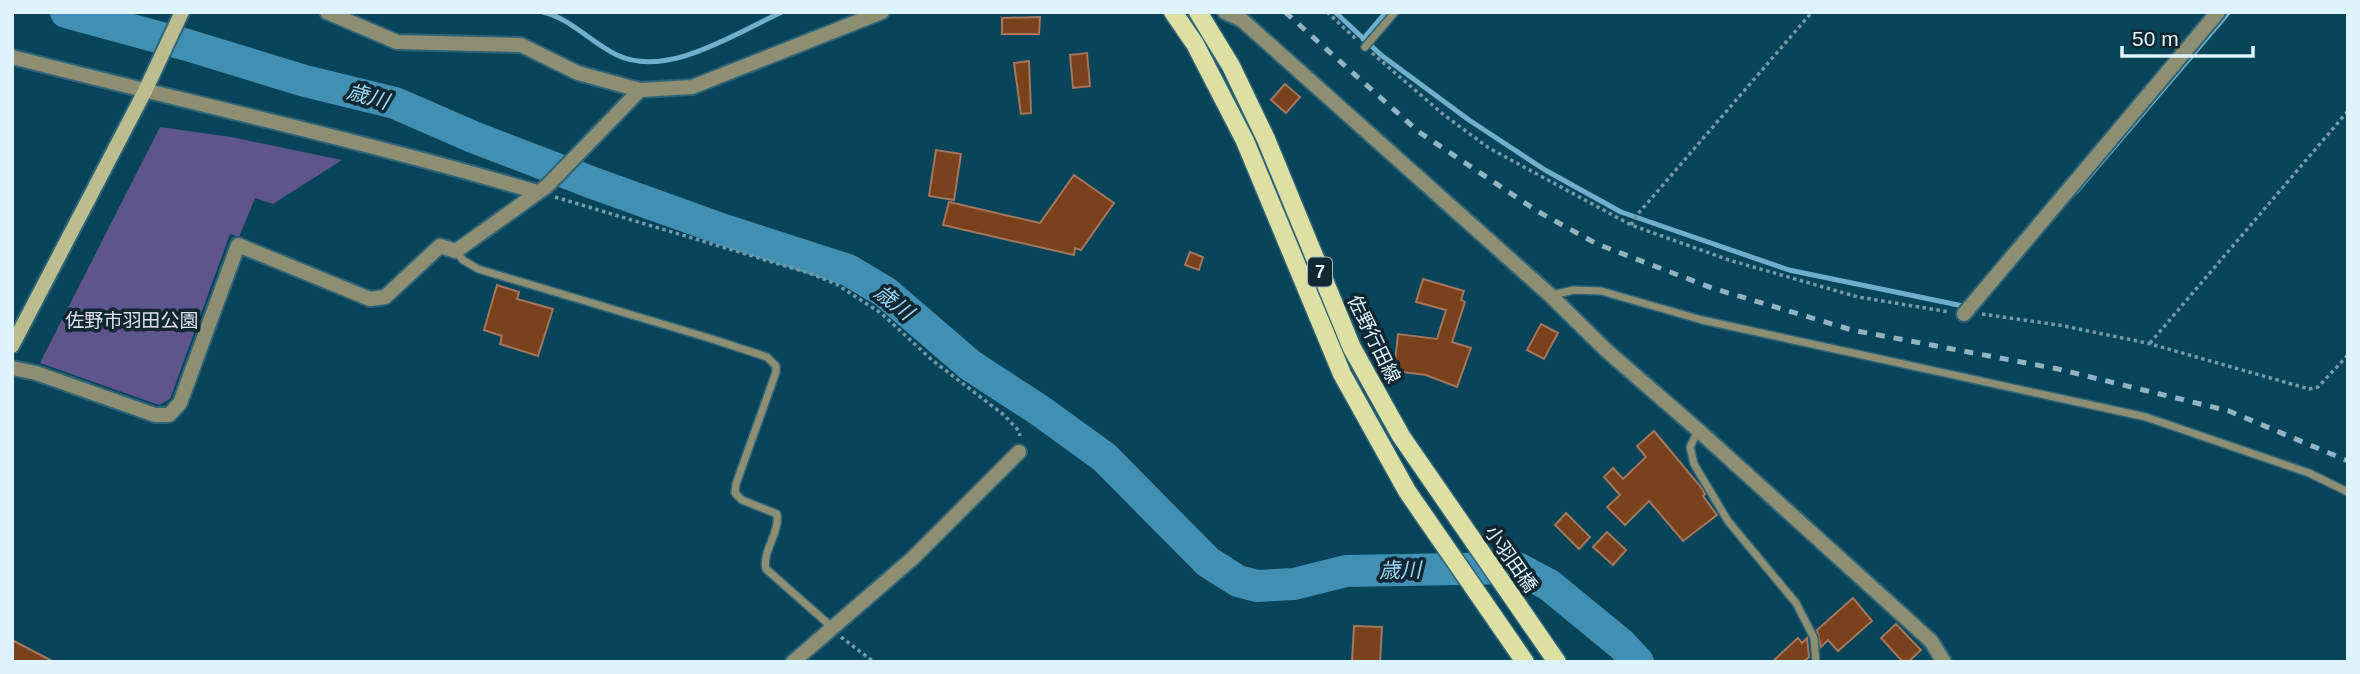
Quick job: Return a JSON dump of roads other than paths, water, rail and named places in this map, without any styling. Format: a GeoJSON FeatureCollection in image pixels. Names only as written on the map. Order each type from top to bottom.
{"type":"FeatureCollection","features":[{"type":"Feature","properties":{"kind":"main road","name":"7"},"geometry":{"type":"LineString","coordinates":[[1173,12],[1195,44],[1245,141],[1342,374],[1407,491],[1525,662]]}},
{"type":"Feature","properties":{"kind":"main road","name":"佐野行田線"},"geometry":{"type":"LineString","coordinates":[[1198,12],[1231,66],[1266,139],[1352,348],[1401,436],[1460,522]]}},
{"type":"Feature","properties":{"kind":"main road","name":"小羽田橋"},"geometry":{"type":"LineString","coordinates":[[1460,522],[1557,662]]}},
{"type":"Feature","properties":{"kind":"street"},"geometry":{"type":"LineString","coordinates":[[12,346],[147,87],[182,12]]}},
{"type":"Feature","properties":{"kind":"street"},"geometry":{"type":"LineString","coordinates":[[327,12],[397,42],[521,45],[578,73],[640,90],[692,87],[882,12]]}},
{"type":"Feature","properties":{"kind":"street"},"geometry":{"type":"LineString","coordinates":[[1225,12],[1242,20],[1550,295],[1607,351],[1931,641],[1944,662]]}},
{"type":"Feature","properties":{"kind":"street"},"geometry":{"type":"LineString","coordinates":[[1964,314],[2218,12]]}},
{"type":"Feature","properties":{"kind":"street"},"geometry":{"type":"LineString","coordinates":[[12,57],[147,87],[542,189]]}},
{"type":"Feature","properties":{"kind":"street"},"geometry":{"type":"LineString","coordinates":[[12,368],[36,373],[155,415],[169,415],[180,403],[238,245],[370,299],[385,297],[440,246],[456,251],[542,189],[640,90]]}},
{"type":"Feature","properties":{"kind":"street"},"geometry":{"type":"LineString","coordinates":[[793,662],[913,558],[1020,452]]}},
{"type":"Feature","properties":{"kind":"lane"},"geometry":{"type":"LineString","coordinates":[[1365,47],[1395,12]]}},
{"type":"Feature","properties":{"kind":"lane"},"geometry":{"type":"LineString","coordinates":[[456,251],[463,260],[478,270],[709,338],[767,357],[773,362],[776,372],[735,493],[742,500],[777,514],[777,525],[765,562],[766,569],[832,628]]}},
{"type":"Feature","properties":{"kind":"lane"},"geometry":{"type":"LineString","coordinates":[[1550,295],[1574,290],[1601,291],[1740,329],[2146,416],[2309,473],[2348,492]]}},
{"type":"Feature","properties":{"kind":"lane"},"geometry":{"type":"LineString","coordinates":[[1698,430],[1690,447],[1694,464],[1728,521],[1796,603],[1814,638],[1816,662]]}},
{"type":"Feature","properties":{"kind":"waterway","name":"歳川"},"geometry":{"type":"LineString","coordinates":[[66,12],[305,81],[395,103],[473,137],[593,183],[724,230],[848,270],[885,292],[970,365],[1104,457],[1208,562],[1238,581],[1257,586],[1294,584],[1346,571],[1517,568],[1549,585],[1621,644],[1638,662]]}},
{"type":"Feature","properties":{"kind":"waterway"},"geometry":{"type":"LineString","coordinates":[[543,12],[563,20],[617,55],[637,61],[657,61],[701,50],[782,12]]}},
{"type":"Feature","properties":{"kind":"waterway"},"geometry":{"type":"LineString","coordinates":[[1335,12],[1381,55],[1469,120],[1545,170],[1621,212],[1789,270],[1968,307]]}},
{"type":"Feature","properties":{"kind":"waterway"},"geometry":{"type":"LineString","coordinates":[[1363,39],[1386,12]]}},
{"type":"Feature","properties":{"kind":"waterway"},"geometry":{"type":"LineString","coordinates":[[2076,192],[2229,12]]}},
{"type":"Feature","properties":{"kind":"railway"},"geometry":{"type":"LineString","coordinates":[[1285,12],[1419,132],[1537,211],[1597,244],[1712,288],[1852,330],[2058,369],[2229,411],[2348,461]]}},
{"type":"Feature","properties":{"kind":"park label","name":"佐野市羽田公園"},"geometry":{"type":"Point","coordinates":[132,320]}}]}
